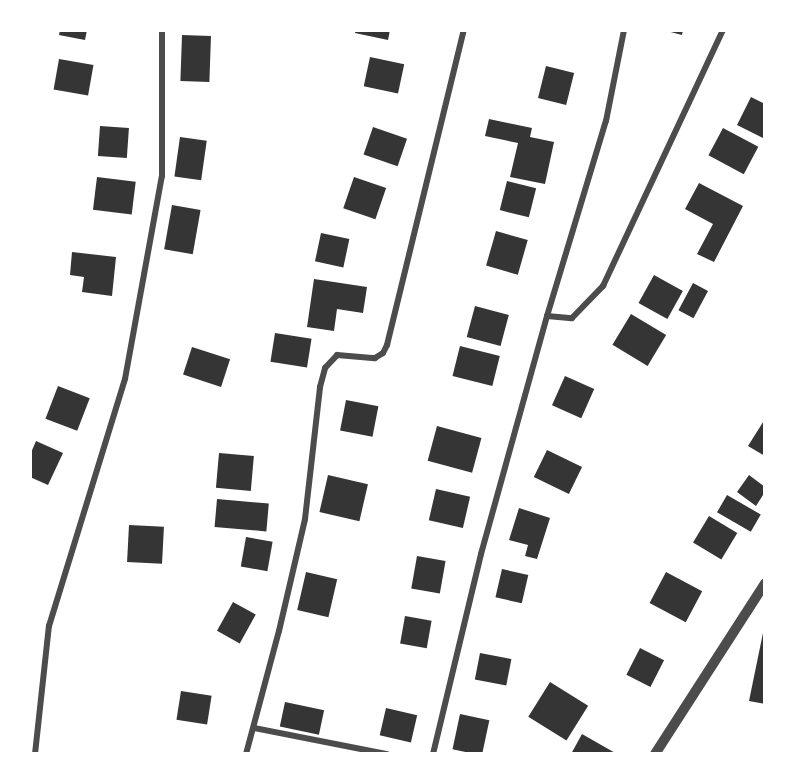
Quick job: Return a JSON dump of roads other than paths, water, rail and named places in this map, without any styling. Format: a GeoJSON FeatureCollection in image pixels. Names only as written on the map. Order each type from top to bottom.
{"type":"FeatureCollection","features":[{"type":"Feature","properties":{"kind":"street"},"geometry":{"type":"LineString","coordinates":[[35,754],[49,626],[124,380],[162,176],[162,30]]}},
{"type":"Feature","properties":{"kind":"street"},"geometry":{"type":"LineString","coordinates":[[246,754],[305,519],[320,387],[325,368],[337,355],[375,358],[384,353],[464,30]]}},
{"type":"Feature","properties":{"kind":"street"},"geometry":{"type":"LineString","coordinates":[[433,754],[481,554],[547,316],[606,121],[624,30]]}},
{"type":"Feature","properties":{"kind":"street"},"geometry":{"type":"LineString","coordinates":[[547,316],[572,318],[603,286],[723,30]]}},
{"type":"Feature","properties":{"kind":"street"},"geometry":{"type":"LineString","coordinates":[[655,754],[765,583]]}},
{"type":"Feature","properties":{"kind":"street"},"geometry":{"type":"LineString","coordinates":[[254,728],[387,754]]}}]}
